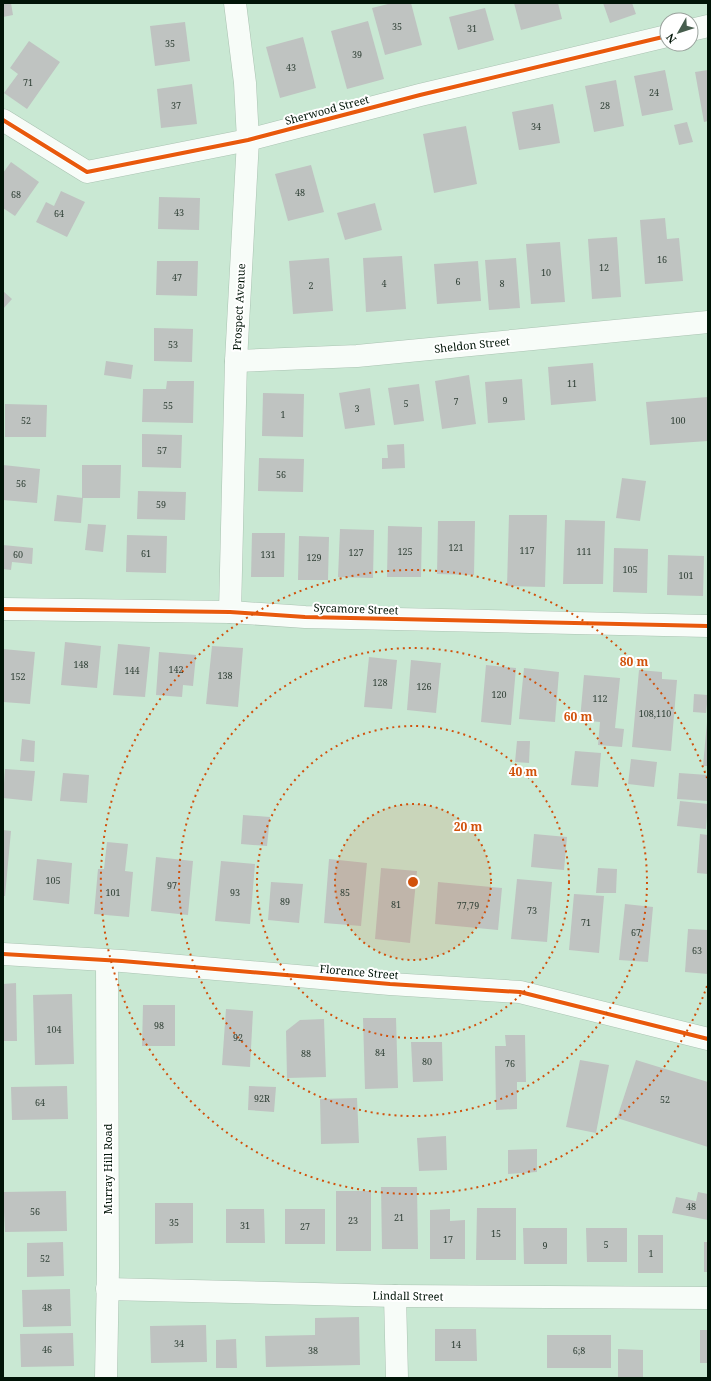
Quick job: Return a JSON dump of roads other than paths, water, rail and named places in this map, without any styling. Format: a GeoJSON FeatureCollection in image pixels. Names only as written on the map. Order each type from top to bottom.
{"type":"FeatureCollection","features":[{"type":"Feature","properties":{"kind":"street","name":"Prospect Avenue"},"geometry":{"type":"LineString","coordinates":[[230,612],[236,361],[248,140],[245,83],[235,3]]}},
{"type":"Feature","properties":{"kind":"street","name":"Sherwood Street"},"geometry":{"type":"LineString","coordinates":[[3,120],[87,172],[248,140],[420,95],[659,38]]}},
{"type":"Feature","properties":{"kind":"street","name":"Sheldon Street"},"geometry":{"type":"LineString","coordinates":[[236,361],[357,356],[708,322]]}},
{"type":"Feature","properties":{"kind":"street","name":"Sycamore Street"},"geometry":{"type":"LineString","coordinates":[[3,609],[230,612],[305,617],[708,626]]}},
{"type":"Feature","properties":{"kind":"street","name":"Florence Street"},"geometry":{"type":"LineString","coordinates":[[3,954],[107,960],[390,984],[520,992],[708,1039]]}},
{"type":"Feature","properties":{"kind":"street","name":"Murray Hill Road"},"geometry":{"type":"LineString","coordinates":[[106,1378],[107,960]]}},
{"type":"Feature","properties":{"kind":"street","name":"Lindall Street"},"geometry":{"type":"LineString","coordinates":[[107,1289],[395,1296],[708,1298]]}},
{"type":"Feature","properties":{"kind":"street"},"geometry":{"type":"LineString","coordinates":[[395,1296],[397,1378]]}}]}
